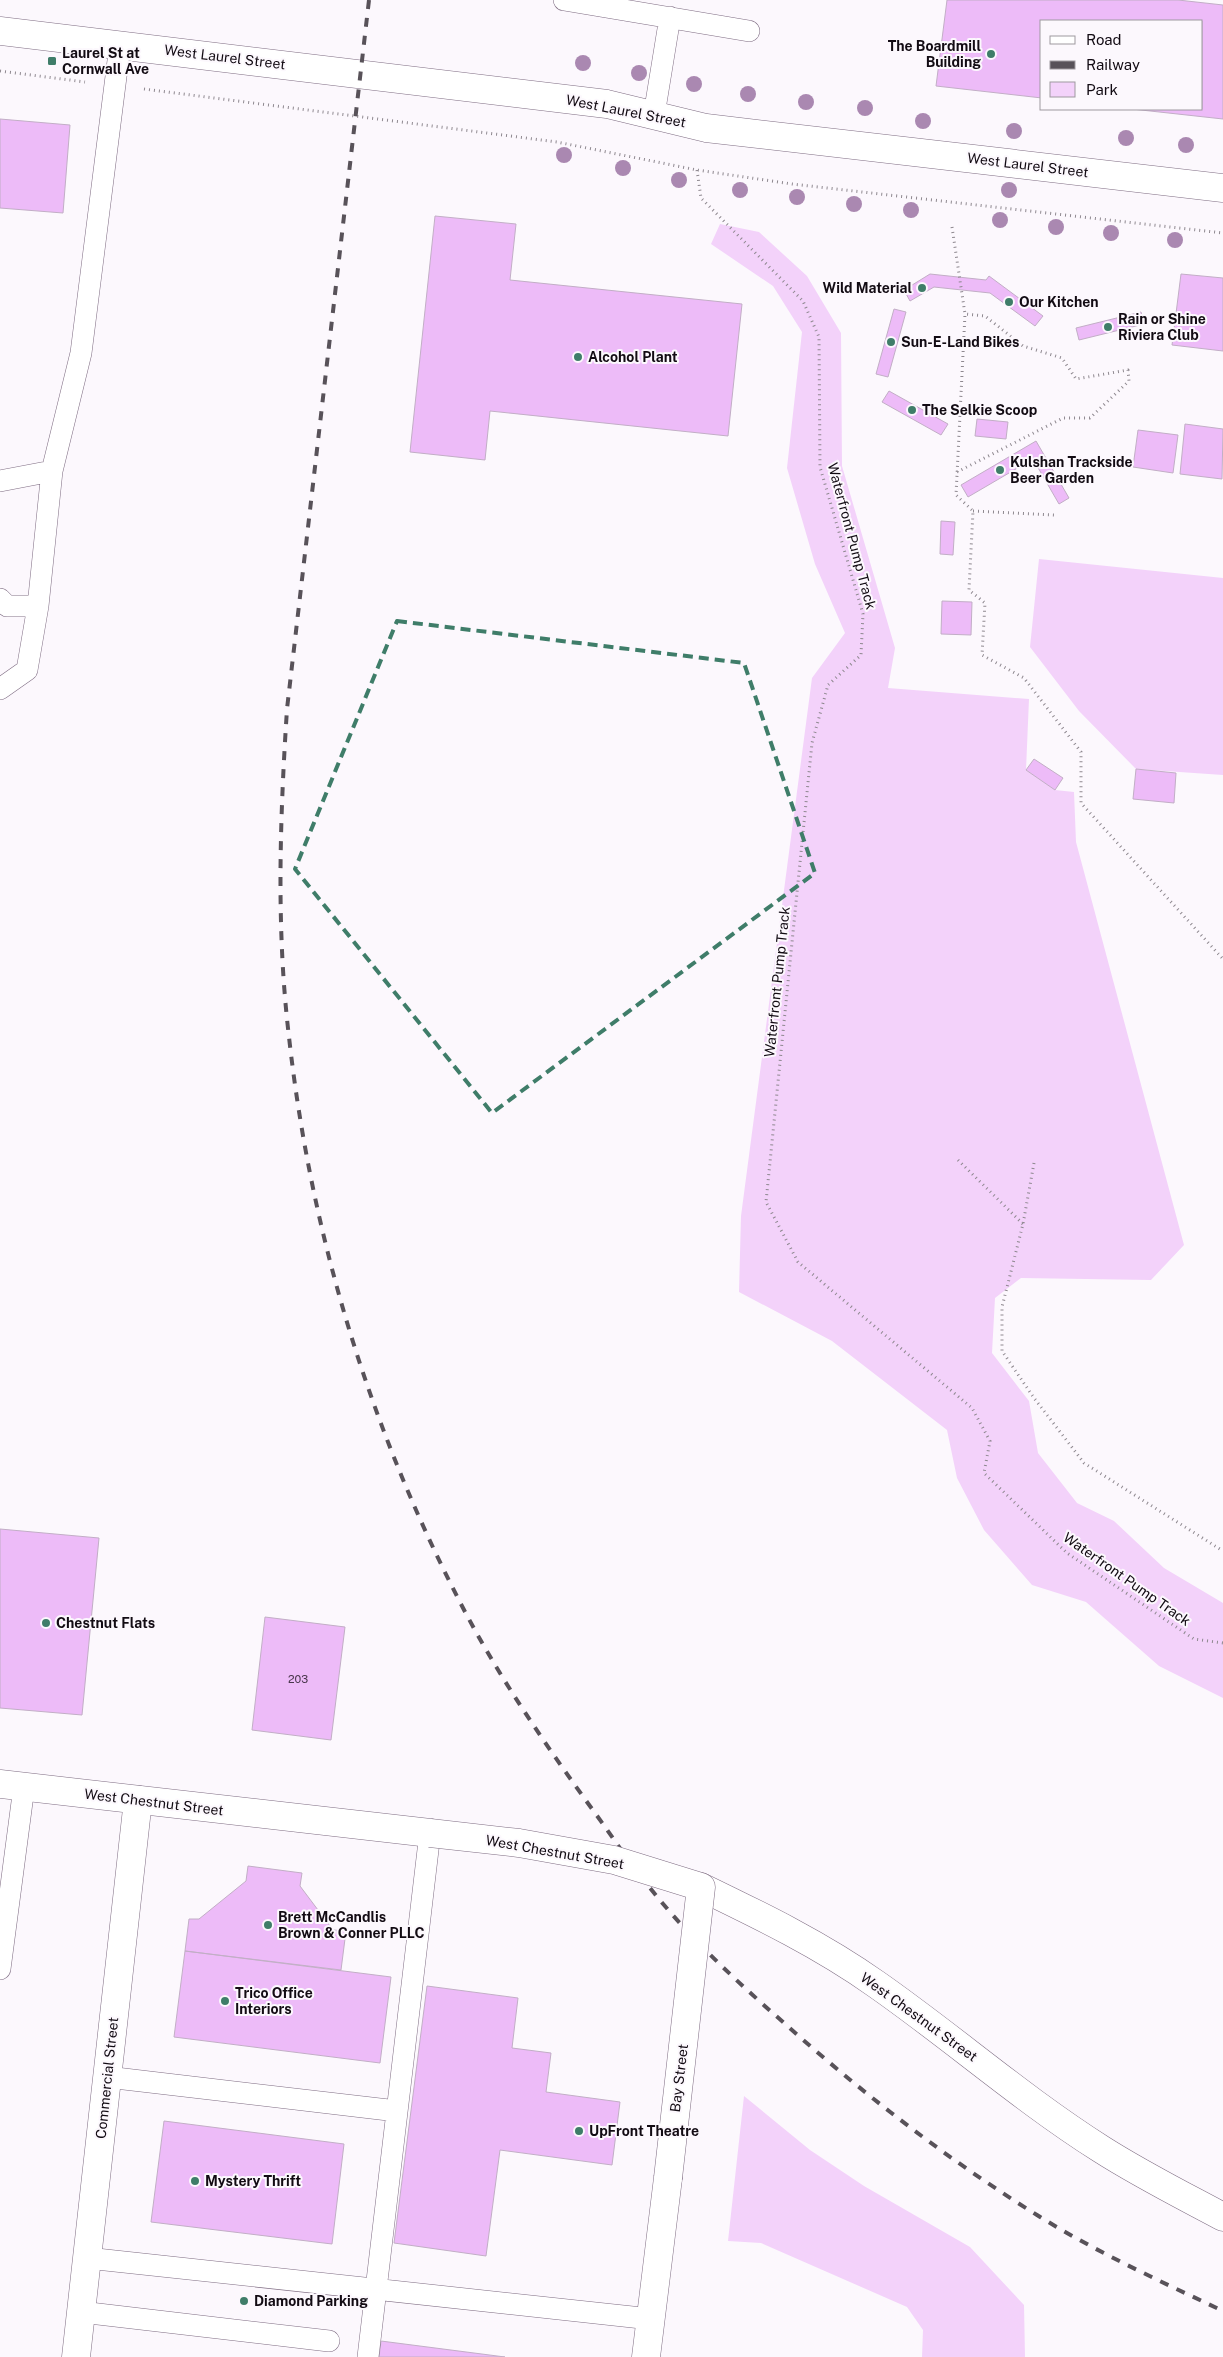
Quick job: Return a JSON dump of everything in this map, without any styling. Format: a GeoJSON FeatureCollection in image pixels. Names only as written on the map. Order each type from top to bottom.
{"type":"FeatureCollection","features":[{"type":"Feature","properties":{"kind":"street","name":"West Laurel Street"},"geometry":{"type":"LineString","coordinates":[[0,31],[606,104],[706,128],[1223,188]]}},
{"type":"Feature","properties":{"kind":"street","name":"West Chestnut Street"},"geometry":{"type":"LineString","coordinates":[[12,1786],[519,1843],[614,1860],[701,1887],[792,1931],[874,1982],[944,2033],[1010,2087],[1101,2149],[1223,2217]]}},
{"type":"Feature","properties":{"kind":"street","name":"Commercial Street"},"geometry":{"type":"LineString","coordinates":[[76,2357],[138,1800]]}},
{"type":"Feature","properties":{"kind":"street","name":"Bay Street"},"geometry":{"type":"LineString","coordinates":[[646,2357],[701,1887]]}},
{"type":"Feature","properties":{"kind":"lane"},"geometry":{"type":"LineString","coordinates":[[564,0],[749,31]]}},
{"type":"Feature","properties":{"kind":"lane"},"geometry":{"type":"LineString","coordinates":[[654,115],[670,17]]}},
{"type":"Feature","properties":{"kind":"lane"},"geometry":{"type":"LineString","coordinates":[[0,689],[27,670],[38,606],[52,470],[81,353],[120,45]]}},
{"type":"Feature","properties":{"kind":"lane"},"geometry":{"type":"LineString","coordinates":[[0,481],[52,470]]}},
{"type":"Feature","properties":{"kind":"lane"},"geometry":{"type":"LineString","coordinates":[[0,599],[7,606],[38,606]]}},
{"type":"Feature","properties":{"kind":"lane"},"geometry":{"type":"LineString","coordinates":[[0,1969],[12,1786]]}},
{"type":"Feature","properties":{"kind":"lane"},"geometry":{"type":"LineString","coordinates":[[368,2357],[430,1832]]}},
{"type":"Feature","properties":{"kind":"lane"},"geometry":{"type":"LineString","coordinates":[[107,2077],[397,2111]]}},
{"type":"Feature","properties":{"kind":"lane"},"geometry":{"type":"LineString","coordinates":[[87,2258],[376,2291],[651,2319]]}},
{"type":"Feature","properties":{"kind":"lane"},"geometry":{"type":"LineString","coordinates":[[81,2312],[329,2341]]}},
{"type":"Feature","properties":{"kind":"path"},"geometry":{"type":"LineString","coordinates":[[0,71],[558,142],[697,170],[792,184],[1223,233]]}},
{"type":"Feature","properties":{"kind":"path","name":"Waterfront Pump Track"},"geometry":{"type":"LineString","coordinates":[[697,170],[701,198],[803,301],[819,338],[820,467],[863,614],[861,655],[828,685],[812,743],[766,1202],[798,1262],[972,1408],[990,1440],[984,1473],[1067,1554],[1194,1638],[1223,1642]]}},
{"type":"Feature","properties":{"kind":"path"},"geometry":{"type":"LineString","coordinates":[[952,227],[965,314],[956,495],[973,511],[1054,515]]}},
{"type":"Feature","properties":{"kind":"path"},"geometry":{"type":"LineString","coordinates":[[956,473],[1063,418],[1090,418],[1129,381],[1128,370],[1076,379],[1062,358],[1024,346],[985,316],[965,314]]}},
{"type":"Feature","properties":{"kind":"path"},"geometry":{"type":"LineString","coordinates":[[973,511],[969,590],[985,603],[982,655],[1024,678],[1081,752],[1081,803],[1223,959]]}},
{"type":"Feature","properties":{"kind":"path"},"geometry":{"type":"LineString","coordinates":[[958,1160],[1023,1224]]}},
{"type":"Feature","properties":{"kind":"path"},"geometry":{"type":"LineString","coordinates":[[1034,1163],[1023,1224],[1002,1307],[1002,1351],[1034,1398],[1084,1463],[1223,1551]]}},
{"type":"Feature","properties":{"kind":"highlighted area"},"geometry":{"type":"Polygon","coordinates":[[[397,621],[744,663],[815,873],[492,1113],[295,869],[397,621]]]}},
{"type":"Feature","properties":{"kind":"green space"},"geometry":{"type":"Polygon","coordinates":[[[720,224],[759,232],[807,276],[841,333],[842,466],[895,648],[888,688],[1029,699],[1026,770],[1055,790],[1074,792],[1076,842],[1184,1245],[1151,1280],[1021,1278],[995,1298],[992,1353],[1029,1401],[1038,1453],[1077,1503],[1114,1521],[1164,1568],[1223,1603],[1223,1698],[1159,1666],[1086,1602],[1032,1585],[984,1530],[957,1478],[947,1430],[832,1341],[739,1292],[741,1216],[812,678],[845,633],[815,564],[787,468],[802,332],[773,286],[711,244],[720,224]]]}},
{"type":"Feature","properties":{"kind":"green space"},"geometry":{"type":"Polygon","coordinates":[[[1039,559],[1223,578],[1223,775],[1136,769],[1079,711],[1030,647],[1039,559]]]}},
{"type":"Feature","properties":{"kind":"green space"},"geometry":{"type":"Polygon","coordinates":[[[744,2096],[810,2150],[864,2186],[970,2247],[1024,2305],[1025,2357],[922,2357],[923,2330],[907,2307],[761,2243],[728,2241],[744,2096]]]}},
{"type":"Feature","properties":{"kind":"building","name":"The Boardmill Building"},"geometry":{"type":"Polygon","coordinates":[[[947,0],[1178,0],[1223,5],[1223,119],[1141,110],[1203,110],[1203,20],[1040,20],[1040,98],[936,86],[947,0]]]}},
{"type":"Feature","properties":{"kind":"building"},"geometry":{"type":"Polygon","coordinates":[[[0,119],[70,125],[63,213],[0,208],[0,119]]]}},
{"type":"Feature","properties":{"kind":"building","name":"Alcohol Plant"},"geometry":{"type":"Polygon","coordinates":[[[435,216],[516,224],[510,280],[742,304],[728,436],[490,411],[485,460],[410,452],[435,216]]]}},
{"type":"Feature","properties":{"kind":"building"},"geometry":{"type":"Polygon","coordinates":[[[930,274],[986,280],[989,276],[1043,316],[1035,326],[990,293],[934,287],[910,301],[904,290],[930,274]]]}},
{"type":"Feature","properties":{"kind":"building"},"geometry":{"type":"Polygon","coordinates":[[[1181,274],[1223,278],[1223,351],[1172,345],[1181,274]]]}},
{"type":"Feature","properties":{"kind":"building"},"geometry":{"type":"Polygon","coordinates":[[[894,309],[906,312],[888,377],[876,374],[894,309]]]}},
{"type":"Feature","properties":{"kind":"building"},"geometry":{"type":"Polygon","coordinates":[[[1141,312],[1144,324],[1079,340],[1076,328],[1141,312]]]}},
{"type":"Feature","properties":{"kind":"building"},"geometry":{"type":"Polygon","coordinates":[[[889,391],[948,424],[941,435],[882,402],[889,391]]]}},
{"type":"Feature","properties":{"kind":"building"},"geometry":{"type":"Polygon","coordinates":[[[977,419],[1008,422],[1006,439],[975,436],[977,419]]]}},
{"type":"Feature","properties":{"kind":"building"},"geometry":{"type":"Polygon","coordinates":[[[1185,424],[1223,429],[1222,479],[1180,474],[1185,424]]]}},
{"type":"Feature","properties":{"kind":"building"},"geometry":{"type":"Polygon","coordinates":[[[1138,430],[1178,435],[1173,473],[1133,467],[1138,430]]]}},
{"type":"Feature","properties":{"kind":"building"},"geometry":{"type":"Polygon","coordinates":[[[1036,441],[1069,498],[1059,504],[1033,459],[968,497],[961,485],[1036,441]]]}},
{"type":"Feature","properties":{"kind":"building"},"geometry":{"type":"Polygon","coordinates":[[[941,521],[955,522],[953,555],[940,554],[941,521]]]}},
{"type":"Feature","properties":{"kind":"building"},"geometry":{"type":"Polygon","coordinates":[[[942,601],[972,602],[971,635],[941,634],[942,601]]]}},
{"type":"Feature","properties":{"kind":"building"},"geometry":{"type":"Polygon","coordinates":[[[1034,759],[1063,778],[1055,790],[1026,770],[1034,759]]]}},
{"type":"Feature","properties":{"kind":"building"},"geometry":{"type":"Polygon","coordinates":[[[1136,769],[1176,773],[1174,803],[1133,799],[1136,769]]]}},
{"type":"Feature","properties":{"kind":"building","name":"Chestnut Flats"},"geometry":{"type":"Polygon","coordinates":[[[0,1529],[99,1538],[82,1715],[0,1708],[0,1529]]]}},
{"type":"Feature","properties":{"kind":"building"},"geometry":{"type":"Polygon","coordinates":[[[265,1617],[345,1627],[331,1740],[252,1730],[265,1617]]]}},
{"type":"Feature","properties":{"kind":"building"},"geometry":{"type":"Polygon","coordinates":[[[248,1866],[302,1873],[300,1886],[333,1930],[346,1931],[341,1970],[185,1951],[189,1919],[199,1919],[246,1881],[248,1866]]]}},
{"type":"Feature","properties":{"kind":"building"},"geometry":{"type":"Polygon","coordinates":[[[185,1951],[391,1977],[380,2063],[174,2037],[185,1951]]]}},
{"type":"Feature","properties":{"kind":"building"},"geometry":{"type":"Polygon","coordinates":[[[427,1986],[518,1998],[512,2048],[551,2053],[546,2092],[620,2102],[612,2165],[500,2150],[486,2256],[394,2243],[427,1986]]]}},
{"type":"Feature","properties":{"kind":"building"},"geometry":{"type":"Polygon","coordinates":[[[164,2121],[344,2144],[332,2244],[151,2222],[164,2121]]]}},
{"type":"Feature","properties":{"kind":"building"},"geometry":{"type":"Polygon","coordinates":[[[381,2341],[505,2357],[379,2357],[381,2341]]]}},
{"type":"Feature","properties":{"kind":"railway"},"geometry":{"type":"LineString","coordinates":[[369,0],[287,709],[280,873],[282,955],[289,1037],[312,1185],[329,1258],[349,1330],[373,1401],[399,1470],[429,1539],[477,1635],[547,1745],[626,1856],[681,1924],[731,1975],[843,2074],[874,2100],[970,2171],[1059,2229],[1128,2266],[1223,2311]]}},
{"type":"Feature","properties":{"kind":"place","name":"The Boardmill Building"},"geometry":{"type":"Point","coordinates":[991,54]}},
{"type":"Feature","properties":{"kind":"place","name":"Laurel St at Cornwall Ave"},"geometry":{"type":"Point","coordinates":[52,61]}},
{"type":"Feature","properties":{"kind":"place","name":"Wild Material"},"geometry":{"type":"Point","coordinates":[922,288]}},
{"type":"Feature","properties":{"kind":"place","name":"Our Kitchen"},"geometry":{"type":"Point","coordinates":[1009,302]}},
{"type":"Feature","properties":{"kind":"place","name":"Rain or Shine Riviera Club"},"geometry":{"type":"Point","coordinates":[1108,327]}},
{"type":"Feature","properties":{"kind":"place","name":"Sun-E-Land Bikes"},"geometry":{"type":"Point","coordinates":[891,342]}},
{"type":"Feature","properties":{"kind":"place","name":"Alcohol Plant"},"geometry":{"type":"Point","coordinates":[578,357]}},
{"type":"Feature","properties":{"kind":"place","name":"The Selkie Scoop"},"geometry":{"type":"Point","coordinates":[912,410]}},
{"type":"Feature","properties":{"kind":"place","name":"Kulshan Trackside Beer Garden"},"geometry":{"type":"Point","coordinates":[1000,470]}},
{"type":"Feature","properties":{"kind":"place","name":"Chestnut Flats"},"geometry":{"type":"Point","coordinates":[46,1623]}},
{"type":"Feature","properties":{"kind":"place","name":"Brett McCandlis Brown & Conner PLLC"},"geometry":{"type":"Point","coordinates":[268,1925]}},
{"type":"Feature","properties":{"kind":"place","name":"Trico Office Interiors"},"geometry":{"type":"Point","coordinates":[225,2001]}},
{"type":"Feature","properties":{"kind":"place","name":"UpFront Theatre"},"geometry":{"type":"Point","coordinates":[579,2131]}},
{"type":"Feature","properties":{"kind":"place","name":"Mystery Thrift"},"geometry":{"type":"Point","coordinates":[195,2181]}},
{"type":"Feature","properties":{"kind":"place","name":"Diamond Parking"},"geometry":{"type":"Point","coordinates":[244,2301]}}]}
